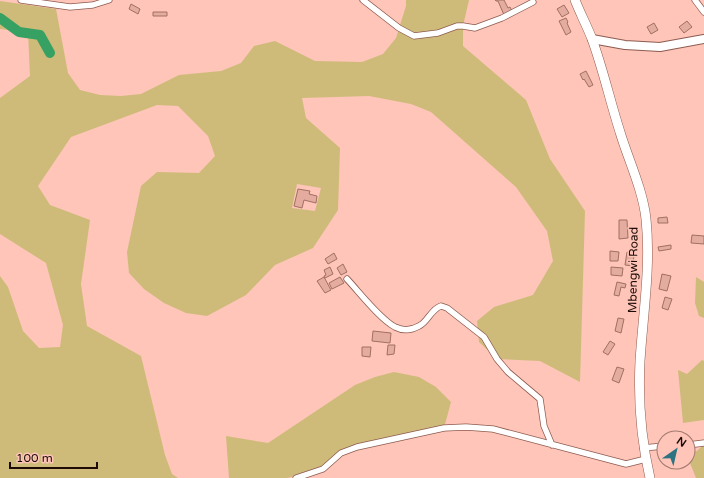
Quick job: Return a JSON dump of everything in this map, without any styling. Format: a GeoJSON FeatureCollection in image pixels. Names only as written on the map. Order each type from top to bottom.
{"type":"FeatureCollection","features":[{"type":"Feature","properties":{"kind":"main road","name":"Mbengwi Road"},"geometry":{"type":"LineString","coordinates":[[575,0],[592,39],[641,195],[646,218],[646,298],[640,362],[639,407],[643,448],[650,478]]}},
{"type":"Feature","properties":{"kind":"street"},"geometry":{"type":"LineString","coordinates":[[21,0],[70,7],[93,5],[109,0]]}},
{"type":"Feature","properties":{"kind":"street"},"geometry":{"type":"LineString","coordinates":[[362,0],[399,28],[414,36],[438,33],[457,26],[475,28],[502,18],[533,2]]}},
{"type":"Feature","properties":{"kind":"street"},"geometry":{"type":"LineString","coordinates":[[695,0],[704,12]]}},
{"type":"Feature","properties":{"kind":"street"},"geometry":{"type":"LineString","coordinates":[[592,39],[625,45],[660,47],[704,39]]}},
{"type":"Feature","properties":{"kind":"street"},"geometry":{"type":"LineString","coordinates":[[347,279],[384,318],[396,327],[411,330],[421,325],[437,307],[441,306],[447,308],[484,337],[497,359],[508,372],[540,399],[544,426],[552,445]]}},
{"type":"Feature","properties":{"kind":"street"},"geometry":{"type":"LineString","coordinates":[[296,478],[323,469],[341,453],[357,447],[444,428],[466,427],[493,429],[626,464],[646,459]]}},
{"type":"Feature","properties":{"kind":"street"},"geometry":{"type":"LineString","coordinates":[[643,448],[656,447]]}},
{"type":"Feature","properties":{"kind":"shaded area"},"geometry":{"type":"Polygon","coordinates":[[[406,0],[469,0],[463,26],[463,46],[526,100],[550,159],[585,211],[580,382],[540,361],[497,359],[479,342],[477,321],[494,307],[533,295],[553,261],[547,231],[516,187],[431,112],[411,104],[369,96],[302,98],[306,118],[340,148],[338,210],[313,248],[275,265],[246,295],[207,316],[186,313],[164,303],[144,289],[129,273],[127,252],[141,186],[157,172],[199,173],[215,156],[208,136],[178,106],[157,105],[71,137],[38,186],[50,205],[90,220],[81,284],[87,326],[141,356],[165,455],[172,474],[178,478],[0,478],[0,276],[8,287],[23,331],[39,348],[60,347],[63,325],[46,263],[0,234],[0,98],[30,76],[28,32],[0,29],[0,1],[56,9],[68,73],[80,90],[100,95],[121,96],[141,94],[179,75],[221,71],[241,63],[254,46],[275,41],[315,61],[362,62],[383,54],[396,38],[406,6],[406,0]],[[297,184],[292,208],[315,211],[321,188],[297,184]]]}},
{"type":"Feature","properties":{"kind":"shaded area"},"geometry":{"type":"Polygon","coordinates":[[[696,277],[704,282],[704,318],[699,316],[695,303],[696,277]]]}},
{"type":"Feature","properties":{"kind":"shaded area"},"geometry":{"type":"Polygon","coordinates":[[[702,360],[704,361],[704,420],[683,423],[678,370],[687,374],[702,360]]]}},
{"type":"Feature","properties":{"kind":"shaded area"},"geometry":{"type":"Polygon","coordinates":[[[394,372],[419,377],[436,387],[451,402],[444,428],[341,453],[323,469],[287,478],[229,478],[226,436],[268,443],[355,385],[375,377],[394,372]]]}},
{"type":"Feature","properties":{"kind":"shaded area"},"geometry":{"type":"Polygon","coordinates":[[[704,444],[704,478],[696,478],[693,470],[696,470],[697,451],[704,444]]]}},
{"type":"Feature","properties":{"kind":"building"},"geometry":{"type":"Polygon","coordinates":[[[495,0],[504,0],[508,8],[510,7],[512,11],[504,15],[498,1],[495,0]]]}},
{"type":"Feature","properties":{"kind":"building"},"geometry":{"type":"Polygon","coordinates":[[[131,4],[140,9],[138,14],[129,9],[131,4]]]}},
{"type":"Feature","properties":{"kind":"building"},"geometry":{"type":"Polygon","coordinates":[[[564,5],[569,13],[562,17],[557,9],[564,5]]]}},
{"type":"Feature","properties":{"kind":"building"},"geometry":{"type":"Polygon","coordinates":[[[153,12],[167,12],[167,16],[153,16],[153,12]]]}},
{"type":"Feature","properties":{"kind":"building"},"geometry":{"type":"Polygon","coordinates":[[[566,18],[571,32],[566,35],[559,21],[566,18]]]}},
{"type":"Feature","properties":{"kind":"building"},"geometry":{"type":"Polygon","coordinates":[[[687,21],[692,27],[684,33],[679,27],[687,21]]]}},
{"type":"Feature","properties":{"kind":"building"},"geometry":{"type":"Polygon","coordinates":[[[654,23],[658,30],[651,34],[647,27],[654,23]]]}},
{"type":"Feature","properties":{"kind":"building"},"geometry":{"type":"Polygon","coordinates":[[[586,71],[593,85],[589,87],[580,74],[586,71]]]}},
{"type":"Feature","properties":{"kind":"building"},"geometry":{"type":"Polygon","coordinates":[[[298,189],[310,191],[309,194],[317,196],[316,203],[304,200],[302,208],[294,206],[298,189]]]}},
{"type":"Feature","properties":{"kind":"building"},"geometry":{"type":"Polygon","coordinates":[[[667,217],[668,223],[658,223],[658,218],[667,217]]]}},
{"type":"Feature","properties":{"kind":"building"},"geometry":{"type":"Polygon","coordinates":[[[619,220],[627,220],[628,238],[619,239],[619,220]]]}},
{"type":"Feature","properties":{"kind":"building"},"geometry":{"type":"Polygon","coordinates":[[[692,235],[704,236],[704,244],[691,243],[692,235]]]}},
{"type":"Feature","properties":{"kind":"building"},"geometry":{"type":"Polygon","coordinates":[[[671,245],[671,249],[659,251],[658,247],[671,245]]]}},
{"type":"Feature","properties":{"kind":"building"},"geometry":{"type":"Polygon","coordinates":[[[610,251],[619,252],[618,261],[610,261],[610,251]]]}},
{"type":"Feature","properties":{"kind":"building"},"geometry":{"type":"Polygon","coordinates":[[[627,252],[634,253],[633,266],[625,265],[627,252]]]}},
{"type":"Feature","properties":{"kind":"building"},"geometry":{"type":"Polygon","coordinates":[[[334,253],[337,259],[328,264],[325,259],[334,253]]]}},
{"type":"Feature","properties":{"kind":"building"},"geometry":{"type":"Polygon","coordinates":[[[343,264],[347,272],[341,275],[337,268],[343,264]]]}},
{"type":"Feature","properties":{"kind":"building"},"geometry":{"type":"Polygon","coordinates":[[[330,267],[333,274],[325,278],[324,276],[326,275],[324,270],[330,267]]]}},
{"type":"Feature","properties":{"kind":"building"},"geometry":{"type":"Polygon","coordinates":[[[611,267],[623,268],[622,276],[611,275],[611,267]]]}},
{"type":"Feature","properties":{"kind":"building"},"geometry":{"type":"Polygon","coordinates":[[[662,274],[671,276],[667,291],[659,289],[662,274]]]}},
{"type":"Feature","properties":{"kind":"building"},"geometry":{"type":"Polygon","coordinates":[[[324,277],[331,290],[325,293],[317,281],[324,277]]]}},
{"type":"Feature","properties":{"kind":"building"},"geometry":{"type":"Polygon","coordinates":[[[340,277],[344,283],[332,289],[329,283],[340,277]]]}},
{"type":"Feature","properties":{"kind":"building"},"geometry":{"type":"Polygon","coordinates":[[[617,282],[626,284],[625,288],[621,287],[619,296],[614,295],[617,282]]]}},
{"type":"Feature","properties":{"kind":"building"},"geometry":{"type":"Polygon","coordinates":[[[665,297],[672,299],[668,310],[662,308],[665,297]]]}},
{"type":"Feature","properties":{"kind":"building"},"geometry":{"type":"Polygon","coordinates":[[[618,318],[624,319],[621,333],[615,331],[618,318]]]}},
{"type":"Feature","properties":{"kind":"building"},"geometry":{"type":"Polygon","coordinates":[[[373,331],[391,333],[390,343],[372,341],[373,331]]]}},
{"type":"Feature","properties":{"kind":"building"},"geometry":{"type":"Polygon","coordinates":[[[610,341],[615,344],[608,355],[603,352],[610,341]]]}},
{"type":"Feature","properties":{"kind":"building"},"geometry":{"type":"Polygon","coordinates":[[[388,345],[395,345],[394,354],[387,355],[388,345]]]}},
{"type":"Feature","properties":{"kind":"building"},"geometry":{"type":"Polygon","coordinates":[[[362,347],[371,347],[370,357],[362,356],[362,347]]]}},
{"type":"Feature","properties":{"kind":"building"},"geometry":{"type":"Polygon","coordinates":[[[617,367],[624,369],[619,383],[612,380],[617,367]]]}},
{"type":"Feature","properties":{"kind":"waterway"},"geometry":{"type":"LineString","coordinates":[[0,18],[19,32],[40,35],[50,53]]}}]}
